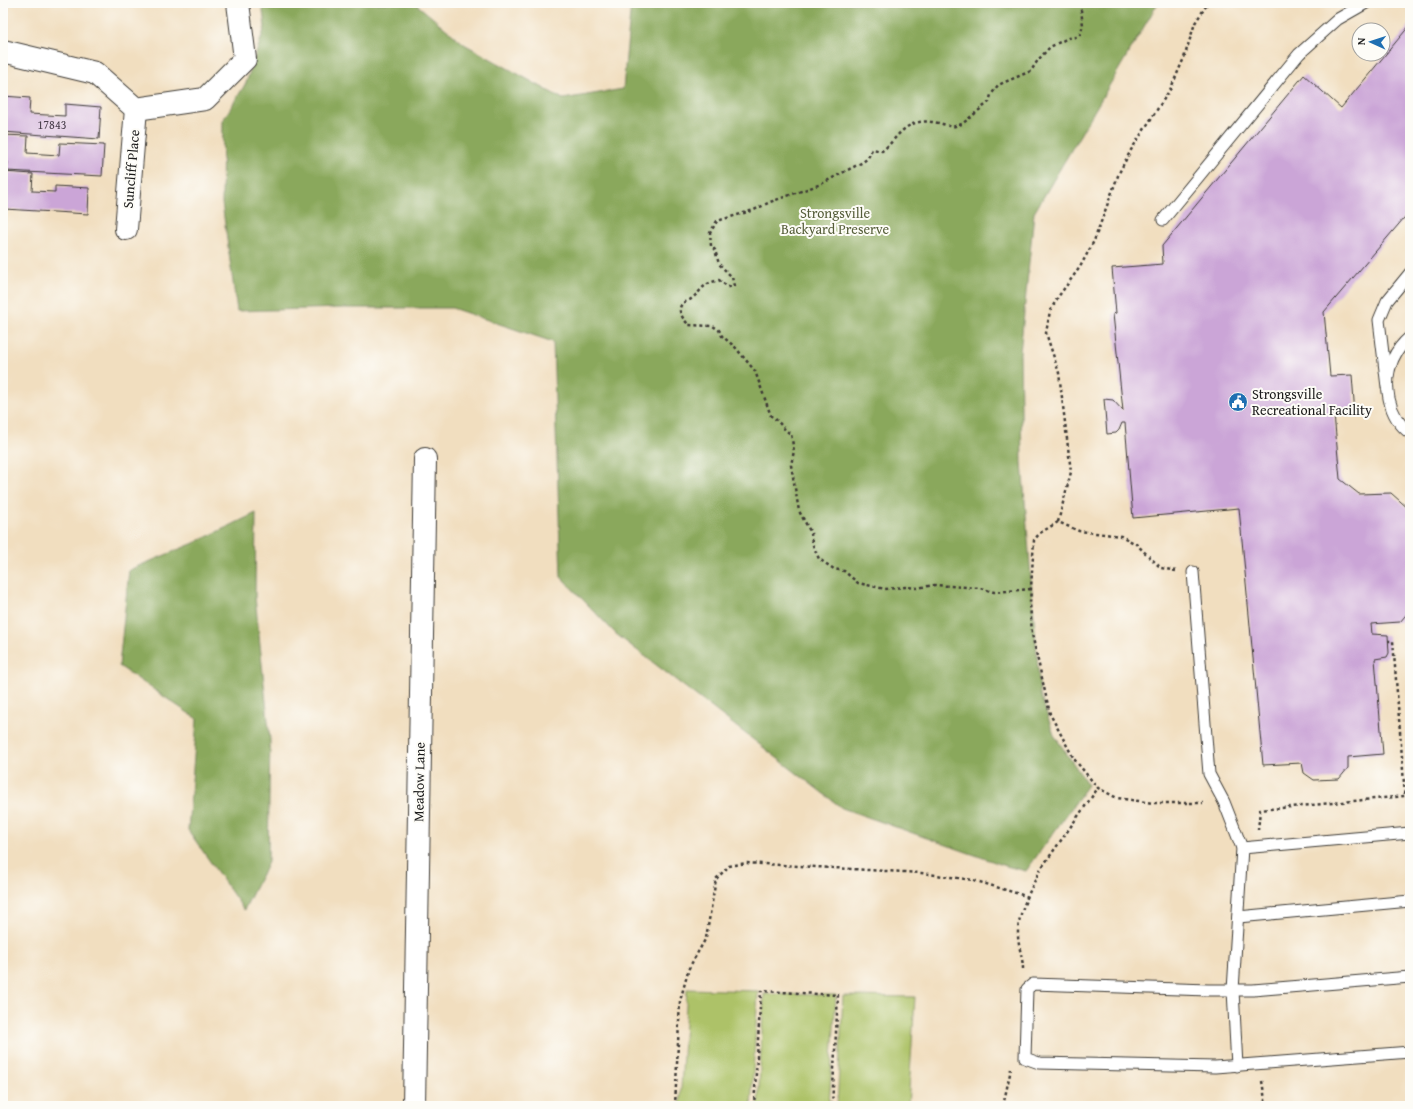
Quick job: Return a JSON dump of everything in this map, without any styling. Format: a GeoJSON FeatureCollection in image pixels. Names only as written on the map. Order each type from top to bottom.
{"type":"FeatureCollection","features":[{"type":"Feature","properties":{"kind":"street"},"geometry":{"type":"LineString","coordinates":[[3,51],[96,73],[136,109],[205,99],[245,59],[238,3]]}},
{"type":"Feature","properties":{"kind":"street","name":"Suncliff Place"},"geometry":{"type":"LineString","coordinates":[[126,229],[136,109]]}},
{"type":"Feature","properties":{"kind":"street","name":"Meadow Lane"},"geometry":{"type":"LineString","coordinates":[[414,1106],[425,459]]}},
{"type":"Feature","properties":{"kind":"lane"},"geometry":{"type":"LineString","coordinates":[[1163,220],[1299,54],[1338,19],[1366,3]]}},
{"type":"Feature","properties":{"kind":"lane"},"geometry":{"type":"LineString","coordinates":[[1410,273],[1387,302],[1379,320],[1390,403],[1397,418],[1410,433]]}},
{"type":"Feature","properties":{"kind":"lane"},"geometry":{"type":"LineString","coordinates":[[1387,387],[1388,372],[1393,358],[1401,346],[1410,337]]}},
{"type":"Feature","properties":{"kind":"lane"},"geometry":{"type":"LineString","coordinates":[[1193,572],[1209,774],[1224,802],[1242,848],[1233,990],[1237,1066]]}},
{"type":"Feature","properties":{"kind":"lane"},"geometry":{"type":"LineString","coordinates":[[1242,848],[1410,833]]}},
{"type":"Feature","properties":{"kind":"lane"},"geometry":{"type":"LineString","coordinates":[[1238,917],[1410,902]]}},
{"type":"Feature","properties":{"kind":"lane"},"geometry":{"type":"LineString","coordinates":[[1410,976],[1253,990],[1033,984],[1027,989],[1025,1058],[1039,1063],[1237,1066],[1410,1052]]}},
{"type":"Feature","properties":{"kind":"path"},"geometry":{"type":"LineString","coordinates":[[1030,589],[994,592],[980,588],[935,585],[916,588],[906,587],[885,589],[858,583],[844,571],[834,569],[819,559],[812,543],[811,533],[798,505],[791,465],[794,451],[791,434],[784,430],[778,420],[771,416],[755,371],[735,347],[722,336],[719,330],[713,326],[689,325],[682,317],[680,307],[682,304],[691,299],[701,288],[713,281],[719,280],[728,287],[734,286],[732,277],[719,264],[715,250],[711,246],[710,233],[717,221],[754,210],[770,202],[839,176],[844,171],[868,158],[872,149],[882,151],[903,129],[910,126],[928,121],[942,123],[952,127],[962,124],[989,102],[998,85],[1031,71],[1038,60],[1050,47],[1068,38],[1077,37],[1080,35],[1083,31],[1080,3]]}},
{"type":"Feature","properties":{"kind":"path"},"geometry":{"type":"LineString","coordinates":[[1208,3],[1195,23],[1184,58],[1171,88],[1134,144],[1119,173],[1094,241],[1080,267],[1058,297],[1050,311],[1046,333],[1059,373],[1071,472],[1058,522],[1034,540],[1030,589],[1032,634],[1050,714],[1074,759],[1098,788],[1117,798],[1135,801],[1168,803],[1224,802]]}},
{"type":"Feature","properties":{"kind":"path"},"geometry":{"type":"LineString","coordinates":[[1058,522],[1079,532],[1121,536],[1136,544],[1161,568],[1168,571],[1193,572]]}},
{"type":"Feature","properties":{"kind":"path"},"geometry":{"type":"LineString","coordinates":[[1257,834],[1260,810],[1404,796],[1393,641],[1388,642]]}},
{"type":"Feature","properties":{"kind":"path"},"geometry":{"type":"LineString","coordinates":[[1033,885],[1040,870],[1098,788]]}},
{"type":"Feature","properties":{"kind":"path"},"geometry":{"type":"LineString","coordinates":[[675,1106],[680,1001],[689,968],[706,938],[716,878],[729,866],[746,863],[921,873],[973,880],[1029,897]]}},
{"type":"Feature","properties":{"kind":"path"},"geometry":{"type":"LineString","coordinates":[[754,1106],[761,991],[838,995],[832,1106]]}},
{"type":"Feature","properties":{"kind":"path"},"geometry":{"type":"LineString","coordinates":[[1262,1078],[1266,1106]]}},
{"type":"Feature","properties":{"kind":"green space","name":"Strongsville Backyard Preserve"},"geometry":{"type":"Polygon","coordinates":[[[262,3],[415,3],[464,44],[563,99],[623,89],[631,3],[1158,3],[1034,213],[1020,353],[1022,462],[1040,694],[1054,735],[1088,785],[1026,871],[1006,866],[842,808],[616,634],[561,577],[553,342],[452,308],[343,308],[237,311],[222,203],[223,120],[246,83],[265,27],[262,3]]]}},
{"type":"Feature","properties":{"kind":"green space"},"geometry":{"type":"Polygon","coordinates":[[[256,513],[255,597],[270,740],[268,862],[244,910],[188,830],[197,719],[119,666],[129,570],[194,543],[256,513]]]}},
{"type":"Feature","properties":{"kind":"green space"},"geometry":{"type":"Polygon","coordinates":[[[687,989],[758,991],[751,1106],[680,1106],[687,989]]]}},
{"type":"Feature","properties":{"kind":"green space"},"geometry":{"type":"Polygon","coordinates":[[[764,994],[836,995],[829,1106],[758,1106],[764,994]]]}},
{"type":"Feature","properties":{"kind":"green space"},"geometry":{"type":"Polygon","coordinates":[[[843,996],[915,997],[908,1106],[837,1106],[843,996]]]}},
{"type":"Feature","properties":{"kind":"building","name":"Strongsville Recreational Facility"},"geometry":{"type":"Polygon","coordinates":[[[1410,25],[1410,211],[1324,312],[1330,376],[1352,375],[1355,414],[1334,414],[1340,479],[1359,494],[1391,493],[1410,510],[1410,610],[1400,622],[1371,624],[1372,634],[1388,635],[1389,653],[1387,657],[1375,659],[1383,754],[1348,757],[1348,768],[1339,779],[1314,780],[1304,773],[1302,763],[1263,765],[1239,508],[1133,518],[1125,423],[1122,423],[1116,433],[1107,434],[1104,399],[1113,400],[1123,411],[1113,314],[1116,313],[1112,268],[1163,264],[1162,246],[1304,75],[1341,108],[1379,62],[1391,62],[1391,48],[1410,25]]]}},
{"type":"Feature","properties":{"kind":"building"},"geometry":{"type":"Polygon","coordinates":[[[3,96],[30,98],[29,114],[65,116],[65,104],[101,107],[99,139],[3,132],[3,96]]]}},
{"type":"Feature","properties":{"kind":"building"},"geometry":{"type":"Polygon","coordinates":[[[3,135],[28,136],[27,153],[59,155],[60,143],[104,145],[102,176],[7,171],[8,162],[3,162],[3,135]]]}},
{"type":"Feature","properties":{"kind":"building"},"geometry":{"type":"Polygon","coordinates":[[[3,172],[33,174],[32,191],[55,192],[55,186],[89,188],[88,214],[4,209],[3,172]]]}},
{"type":"Feature","properties":{"kind":"place","name":"Strongsville Recreational Facility"},"geometry":{"type":"Point","coordinates":[1238,402]}}]}
